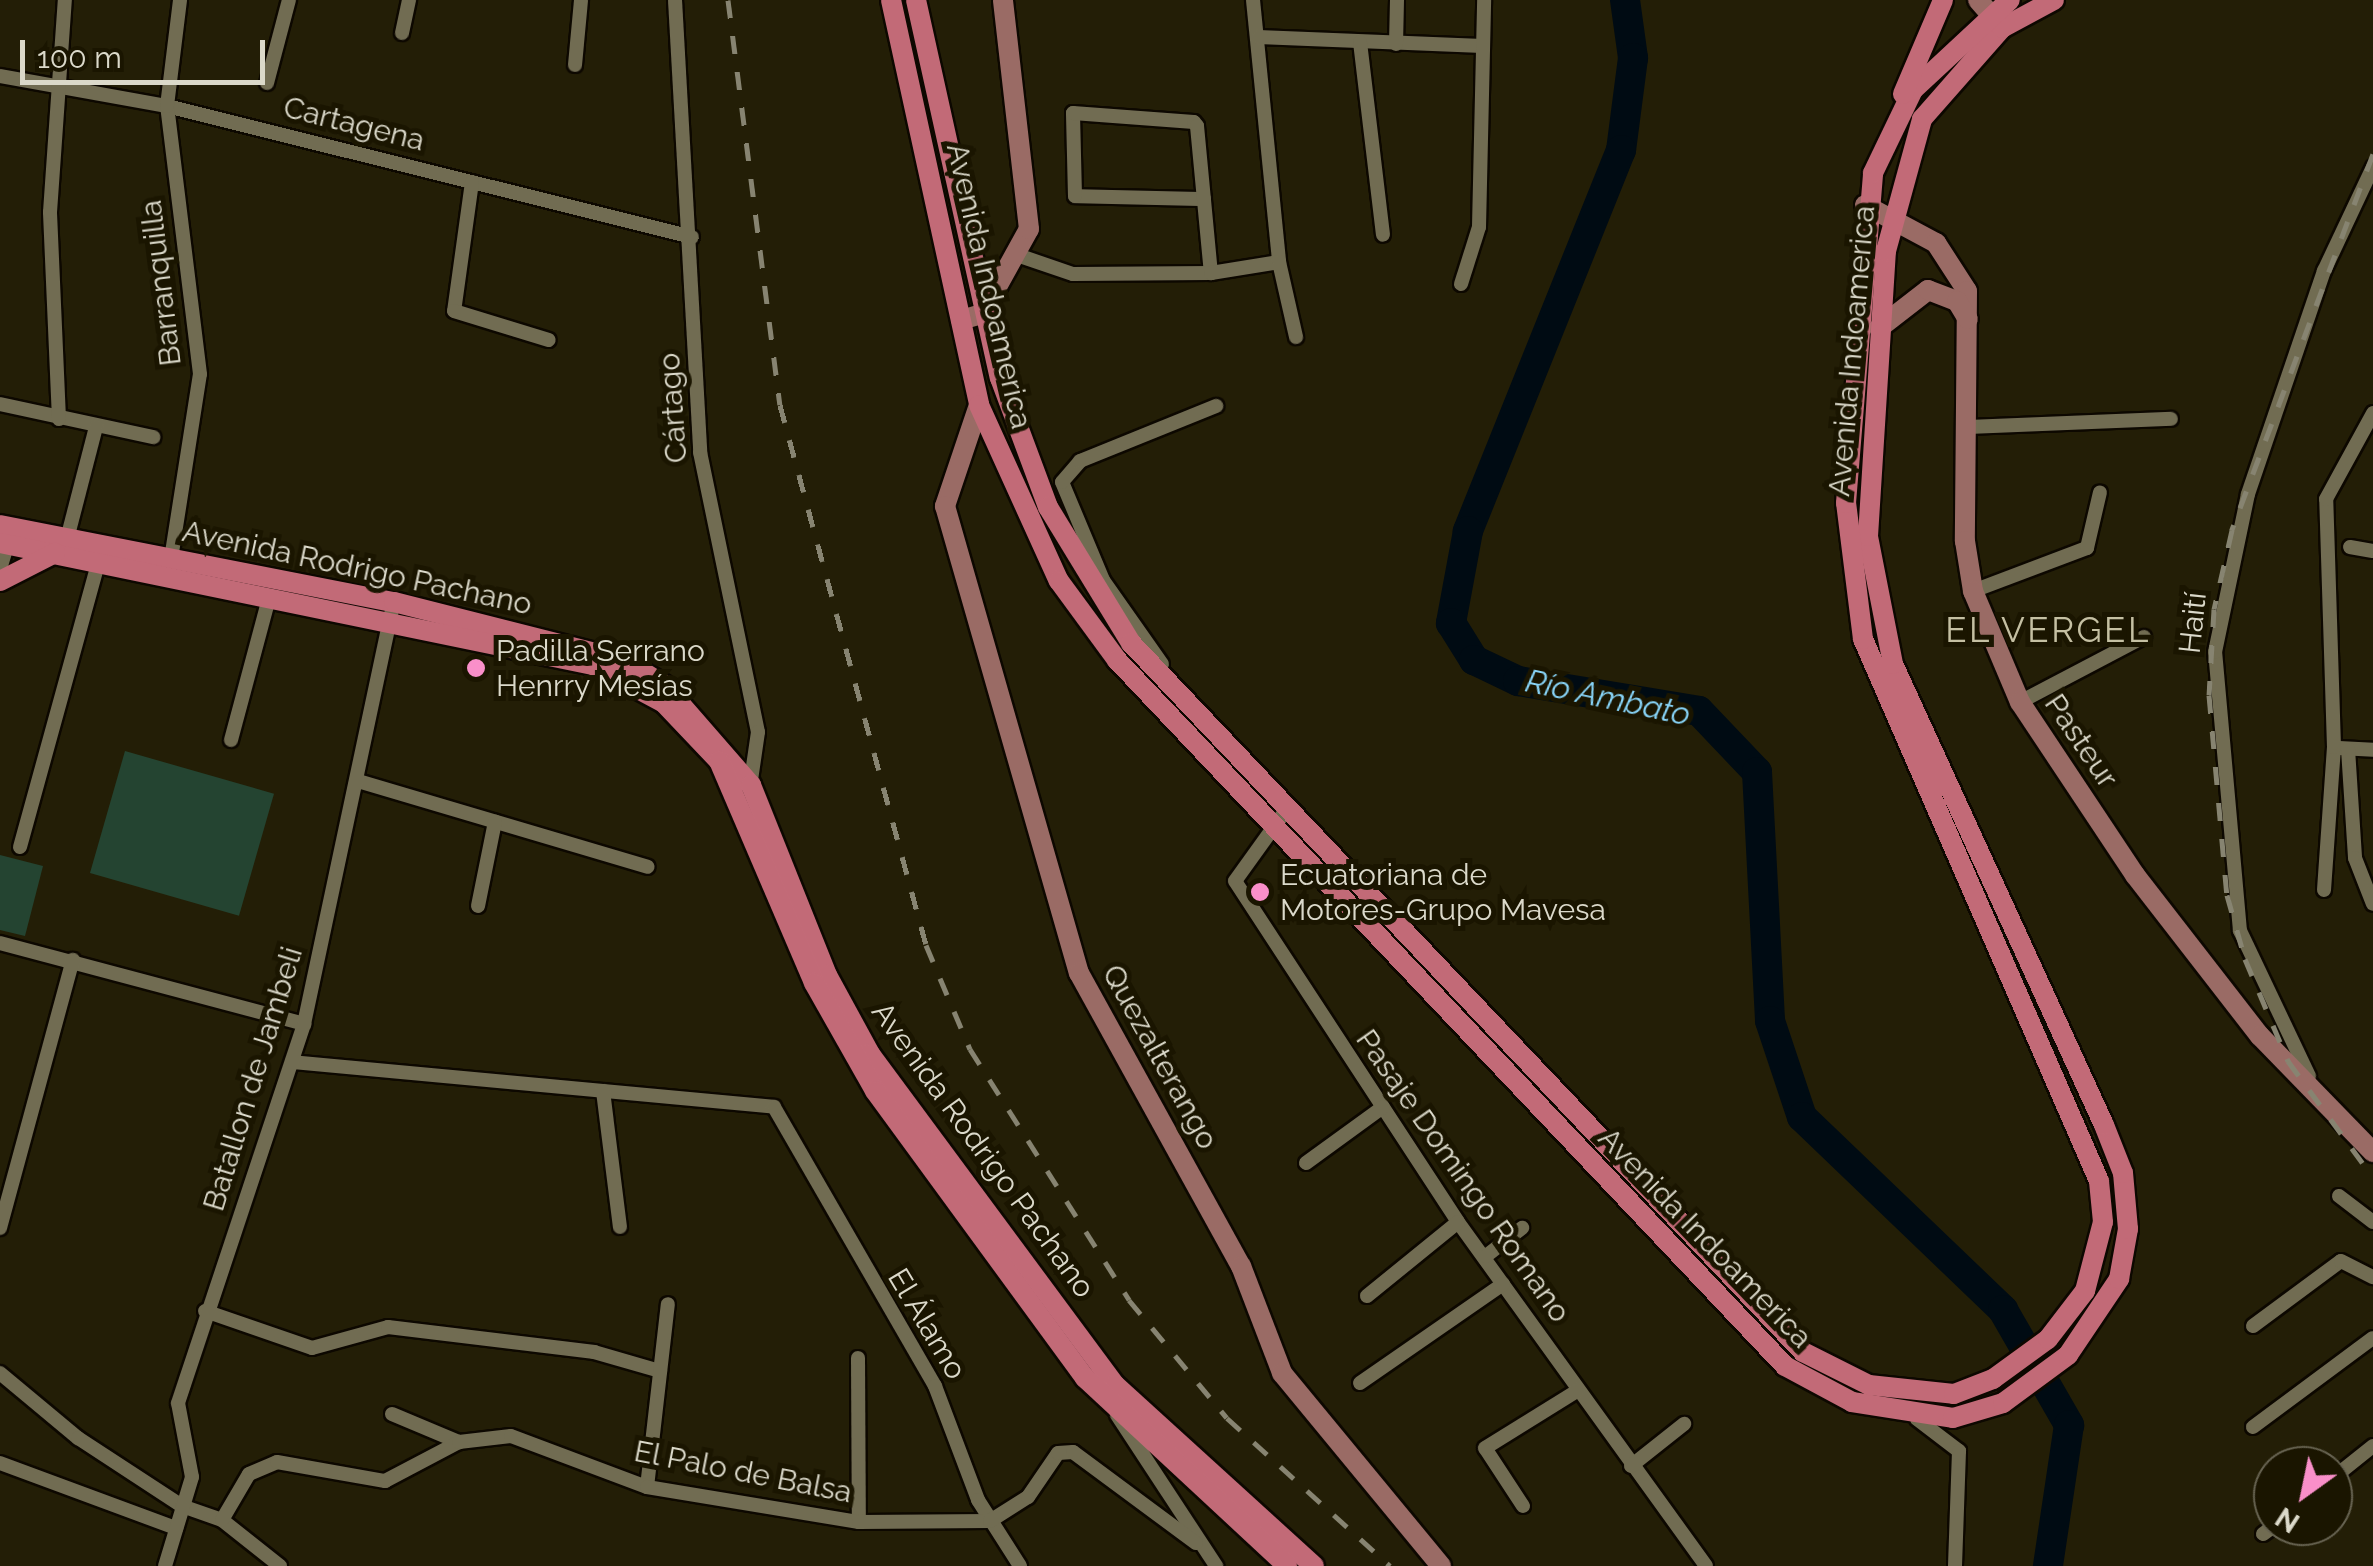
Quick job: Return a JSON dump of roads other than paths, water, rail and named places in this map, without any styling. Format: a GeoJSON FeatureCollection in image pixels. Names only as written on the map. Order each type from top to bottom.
{"type":"FeatureCollection","features":[{"type":"Feature","properties":{"kind":"main road","name":"Avenida Indoamerica"},"geometry":{"type":"LineString","coordinates":[[890,0],[972,317],[1057,522],[1132,643],[1803,1352],[1869,1385],[1954,1394],[1993,1380],[2048,1340],[2085,1291],[2102,1222],[2082,1128],[1863,639],[1846,502],[1864,205],[1902,110],[1989,14],[2010,0]]}},
{"type":"Feature","properties":{"kind":"main road","name":"Avenida Indoamerica"},"geometry":{"type":"LineString","coordinates":[[916,0],[972,317],[979,405],[1059,581],[1117,660],[1272,830],[1785,1366],[1852,1402],[1907,1415],[1953,1418],[2039,1381],[2118,1278],[2128,1229],[2123,1173],[2104,1126],[1894,664],[1868,536],[1879,328],[1891,212],[1922,120],[1989,14],[2054,0]]}},
{"type":"Feature","properties":{"kind":"main road"},"geometry":{"type":"LineString","coordinates":[[1902,110],[1944,0]]}},
{"type":"Feature","properties":{"kind":"main road","name":"Avenida Rodrigo Pachano"},"geometry":{"type":"LineString","coordinates":[[5,535],[61,546],[171,558],[394,602],[624,660],[696,711],[746,794],[870,1054],[1115,1385],[1314,1566]]}},
{"type":"Feature","properties":{"kind":"main road"},"geometry":{"type":"LineString","coordinates":[[0,581],[61,546]]}},
{"type":"Feature","properties":{"kind":"main road","name":"Avenida Rodrigo Pachano"},"geometry":{"type":"LineString","coordinates":[[61,546],[100,560],[628,679],[690,727],[746,794],[814,983],[876,1092],[1114,1410],[1287,1566]]}},
{"type":"Feature","properties":{"kind":"street"},"geometry":{"type":"LineString","coordinates":[[59,419],[54,88],[64,0]]}},
{"type":"Feature","properties":{"kind":"street","name":"Barranquilla"},"geometry":{"type":"LineString","coordinates":[[171,558],[200,374],[167,106],[180,0]]}},
{"type":"Feature","properties":{"kind":"street"},"geometry":{"type":"LineString","coordinates":[[266,83],[288,0]]}},
{"type":"Feature","properties":{"kind":"street"},"geometry":{"type":"LineString","coordinates":[[402,33],[408,0]]}},
{"type":"Feature","properties":{"kind":"street"},"geometry":{"type":"LineString","coordinates":[[575,64],[581,0]]}},
{"type":"Feature","properties":{"kind":"street","name":"Cártago"},"geometry":{"type":"LineString","coordinates":[[675,0],[692,237],[700,452],[758,732],[746,794]]}},
{"type":"Feature","properties":{"kind":"street"},"geometry":{"type":"LineString","coordinates":[[972,317],[1020,256],[1031,198],[1004,0]]}},
{"type":"Feature","properties":{"kind":"street"},"geometry":{"type":"LineString","coordinates":[[1253,0],[1260,37],[1279,262],[1296,337]]}},
{"type":"Feature","properties":{"kind":"street"},"geometry":{"type":"LineString","coordinates":[[1396,44],[1397,0]]}},
{"type":"Feature","properties":{"kind":"street"},"geometry":{"type":"LineString","coordinates":[[1461,284],[1479,227],[1484,0]]}},
{"type":"Feature","properties":{"kind":"street"},"geometry":{"type":"LineString","coordinates":[[1260,37],[1482,46]]}},
{"type":"Feature","properties":{"kind":"street"},"geometry":{"type":"LineString","coordinates":[[1360,42],[1383,235]]}},
{"type":"Feature","properties":{"kind":"street","name":"Cartagena"},"geometry":{"type":"LineString","coordinates":[[0,76],[167,106],[692,237]]}},
{"type":"Feature","properties":{"kind":"street"},"geometry":{"type":"LineString","coordinates":[[1204,199],[1075,196],[1073,113],[1194,122],[1204,199],[1211,274]]}},
{"type":"Feature","properties":{"kind":"street","name":"Haití"},"geometry":{"type":"LineString","coordinates":[[2319,1090],[2258,983],[2240,930],[2218,764],[2215,652],[2248,494],[2324,271],[2373,167]]}},
{"type":"Feature","properties":{"kind":"street"},"geometry":{"type":"LineString","coordinates":[[472,182],[454,312],[549,340]]}},
{"type":"Feature","properties":{"kind":"street","name":"Pasteur"},"geometry":{"type":"LineString","coordinates":[[1864,205],[1891,212],[1959,270],[1973,330],[1965,541],[1973,590],[2020,702],[2135,875],[2260,1036],[2319,1090],[2373,1152]]}},
{"type":"Feature","properties":{"kind":"street"},"geometry":{"type":"LineString","coordinates":[[1020,256],[1073,274],[1211,274],[1279,262]]}},
{"type":"Feature","properties":{"kind":"street"},"geometry":{"type":"LineString","coordinates":[[1879,328],[1928,290],[1957,301],[1973,330]]}},
{"type":"Feature","properties":{"kind":"street"},"geometry":{"type":"LineString","coordinates":[[0,404],[154,437]]}},
{"type":"Feature","properties":{"kind":"street","name":"Quezalterango"},"geometry":{"type":"LineString","coordinates":[[979,405],[944,506],[1078,974],[1242,1266],[1282,1373],[1441,1566]]}},
{"type":"Feature","properties":{"kind":"street"},"geometry":{"type":"LineString","coordinates":[[1216,406],[1080,461],[1062,482],[1103,580],[1217,724],[1218,738]]}},
{"type":"Feature","properties":{"kind":"street"},"geometry":{"type":"LineString","coordinates":[[2373,413],[2326,499],[2341,748],[2354,858],[2373,904]]}},
{"type":"Feature","properties":{"kind":"street"},"geometry":{"type":"LineString","coordinates":[[1970,426],[2171,419]]}},
{"type":"Feature","properties":{"kind":"street"},"geometry":{"type":"LineString","coordinates":[[61,546],[96,426]]}},
{"type":"Feature","properties":{"kind":"street"},"geometry":{"type":"LineString","coordinates":[[1973,590],[2086,548],[2100,492]]}},
{"type":"Feature","properties":{"kind":"street"},"geometry":{"type":"LineString","coordinates":[[0,570],[5,535]]}},
{"type":"Feature","properties":{"kind":"street"},"geometry":{"type":"LineString","coordinates":[[2350,547],[2373,551]]}},
{"type":"Feature","properties":{"kind":"street"},"geometry":{"type":"LineString","coordinates":[[20,846],[100,560]]}},
{"type":"Feature","properties":{"kind":"street"},"geometry":{"type":"LineString","coordinates":[[230,740],[270,598]]}},
{"type":"Feature","properties":{"kind":"street","name":"Batallon de Jambeli"},"geometry":{"type":"LineString","coordinates":[[165,1566],[192,1476],[178,1403],[205,1310],[304,1024],[394,602]]}},
{"type":"Feature","properties":{"kind":"street"},"geometry":{"type":"LineString","coordinates":[[2020,702],[2144,637]]}},
{"type":"Feature","properties":{"kind":"street"},"geometry":{"type":"LineString","coordinates":[[2341,748],[2373,750]]}},
{"type":"Feature","properties":{"kind":"street"},"geometry":{"type":"LineString","coordinates":[[2324,890],[2341,748]]}},
{"type":"Feature","properties":{"kind":"street"},"geometry":{"type":"LineString","coordinates":[[358,781],[648,867]]}},
{"type":"Feature","properties":{"kind":"street","name":"Pasaje Domingo Romano"},"geometry":{"type":"LineString","coordinates":[[1286,810],[1235,881],[1458,1222],[1706,1566]]}},
{"type":"Feature","properties":{"kind":"street"},"geometry":{"type":"LineString","coordinates":[[478,906],[495,822]]}},
{"type":"Feature","properties":{"kind":"street"},"geometry":{"type":"LineString","coordinates":[[0,943],[304,1024]]}},
{"type":"Feature","properties":{"kind":"street"},"geometry":{"type":"LineString","coordinates":[[0,1228],[72,960]]}},
{"type":"Feature","properties":{"kind":"street"},"geometry":{"type":"LineString","coordinates":[[292,1062],[603,1091],[620,1226]]}},
{"type":"Feature","properties":{"kind":"street","name":"El Álamo"},"geometry":{"type":"LineString","coordinates":[[603,1091],[755,1099],[780,1113],[859,1266],[935,1386],[990,1521],[1020,1566]]}},
{"type":"Feature","properties":{"kind":"street"},"geometry":{"type":"LineString","coordinates":[[1306,1163],[1383,1107]]}},
{"type":"Feature","properties":{"kind":"street"},"geometry":{"type":"LineString","coordinates":[[2339,1196],[2373,1222]]}},
{"type":"Feature","properties":{"kind":"street"},"geometry":{"type":"LineString","coordinates":[[1368,1296],[1458,1222]]}},
{"type":"Feature","properties":{"kind":"street"},"geometry":{"type":"LineString","coordinates":[[1486,1256],[1522,1228]]}},
{"type":"Feature","properties":{"kind":"street"},"geometry":{"type":"LineString","coordinates":[[2252,1326],[2341,1262],[2373,1277]]}},
{"type":"Feature","properties":{"kind":"street"},"geometry":{"type":"LineString","coordinates":[[1360,1383],[1503,1284]]}},
{"type":"Feature","properties":{"kind":"street"},"geometry":{"type":"LineString","coordinates":[[647,1487],[668,1304]]}},
{"type":"Feature","properties":{"kind":"street"},"geometry":{"type":"LineString","coordinates":[[205,1310],[312,1348],[388,1327],[594,1352],[660,1371]]}},
{"type":"Feature","properties":{"kind":"street"},"geometry":{"type":"LineString","coordinates":[[2254,1427],[2373,1338]]}},
{"type":"Feature","properties":{"kind":"street"},"geometry":{"type":"LineString","coordinates":[[858,1358],[859,1522]]}},
{"type":"Feature","properties":{"kind":"street"},"geometry":{"type":"LineString","coordinates":[[0,1373],[182,1506],[222,1520],[280,1566]]}},
{"type":"Feature","properties":{"kind":"street"},"geometry":{"type":"LineString","coordinates":[[1523,1506],[1485,1448],[1577,1391]]}},
{"type":"Feature","properties":{"kind":"street"},"geometry":{"type":"LineString","coordinates":[[1114,1410],[1196,1543],[1216,1566]]}},
{"type":"Feature","properties":{"kind":"street"},"geometry":{"type":"LineString","coordinates":[[392,1414],[459,1442]]}},
{"type":"Feature","properties":{"kind":"street"},"geometry":{"type":"LineString","coordinates":[[1907,1415],[1939,1428],[1959,1451],[1955,1566]]}},
{"type":"Feature","properties":{"kind":"street"},"geometry":{"type":"LineString","coordinates":[[1631,1466],[1684,1424]]}},
{"type":"Feature","properties":{"kind":"street","name":"El Palo de Balsa"},"geometry":{"type":"LineString","coordinates":[[222,1520],[249,1474],[298,1460],[385,1481],[459,1442],[511,1436],[647,1487],[859,1522],[990,1521]]}},
{"type":"Feature","properties":{"kind":"street"},"geometry":{"type":"LineString","coordinates":[[2353,1462],[2373,1446]]}},
{"type":"Feature","properties":{"kind":"street"},"geometry":{"type":"LineString","coordinates":[[990,1521],[1017,1508],[1064,1451],[1196,1543]]}},
{"type":"Feature","properties":{"kind":"street"},"geometry":{"type":"LineString","coordinates":[[0,1462],[176,1528]]}},
{"type":"Feature","properties":{"kind":"waterway","name":"Río Ambato"},"geometry":{"type":"LineString","coordinates":[[1625,0],[1633,58],[1621,150],[1468,531],[1451,623],[1474,660],[1518,681],[1699,711],[1757,772],[1770,1021],[1802,1117],[2003,1310],[2069,1425],[2048,1566]]}},
{"type":"Feature","properties":{"kind":"railway"},"geometry":{"type":"LineString","coordinates":[[728,0],[780,405],[926,945],[970,1049],[1129,1300],[1227,1418],[1390,1566]]}},
{"type":"Feature","properties":{"kind":"railway"},"geometry":{"type":"LineString","coordinates":[[2373,154],[2232,530],[2214,609],[2209,695],[2227,895],[2245,959],[2288,1061],[2373,1177]]}},
{"type":"Feature","properties":{"kind":"place","name":"Padilla Serrano Henrry Mesías"},"geometry":{"type":"Point","coordinates":[476,668]}},
{"type":"Feature","properties":{"kind":"place","name":"Ecuatoriana de Motores-Grupo Mavesa"},"geometry":{"type":"Point","coordinates":[1260,892]}},
{"type":"Feature","properties":{"kind":"district","name":"EL VERGEL"},"geometry":{"type":"Point","coordinates":[2048,630]}}]}
